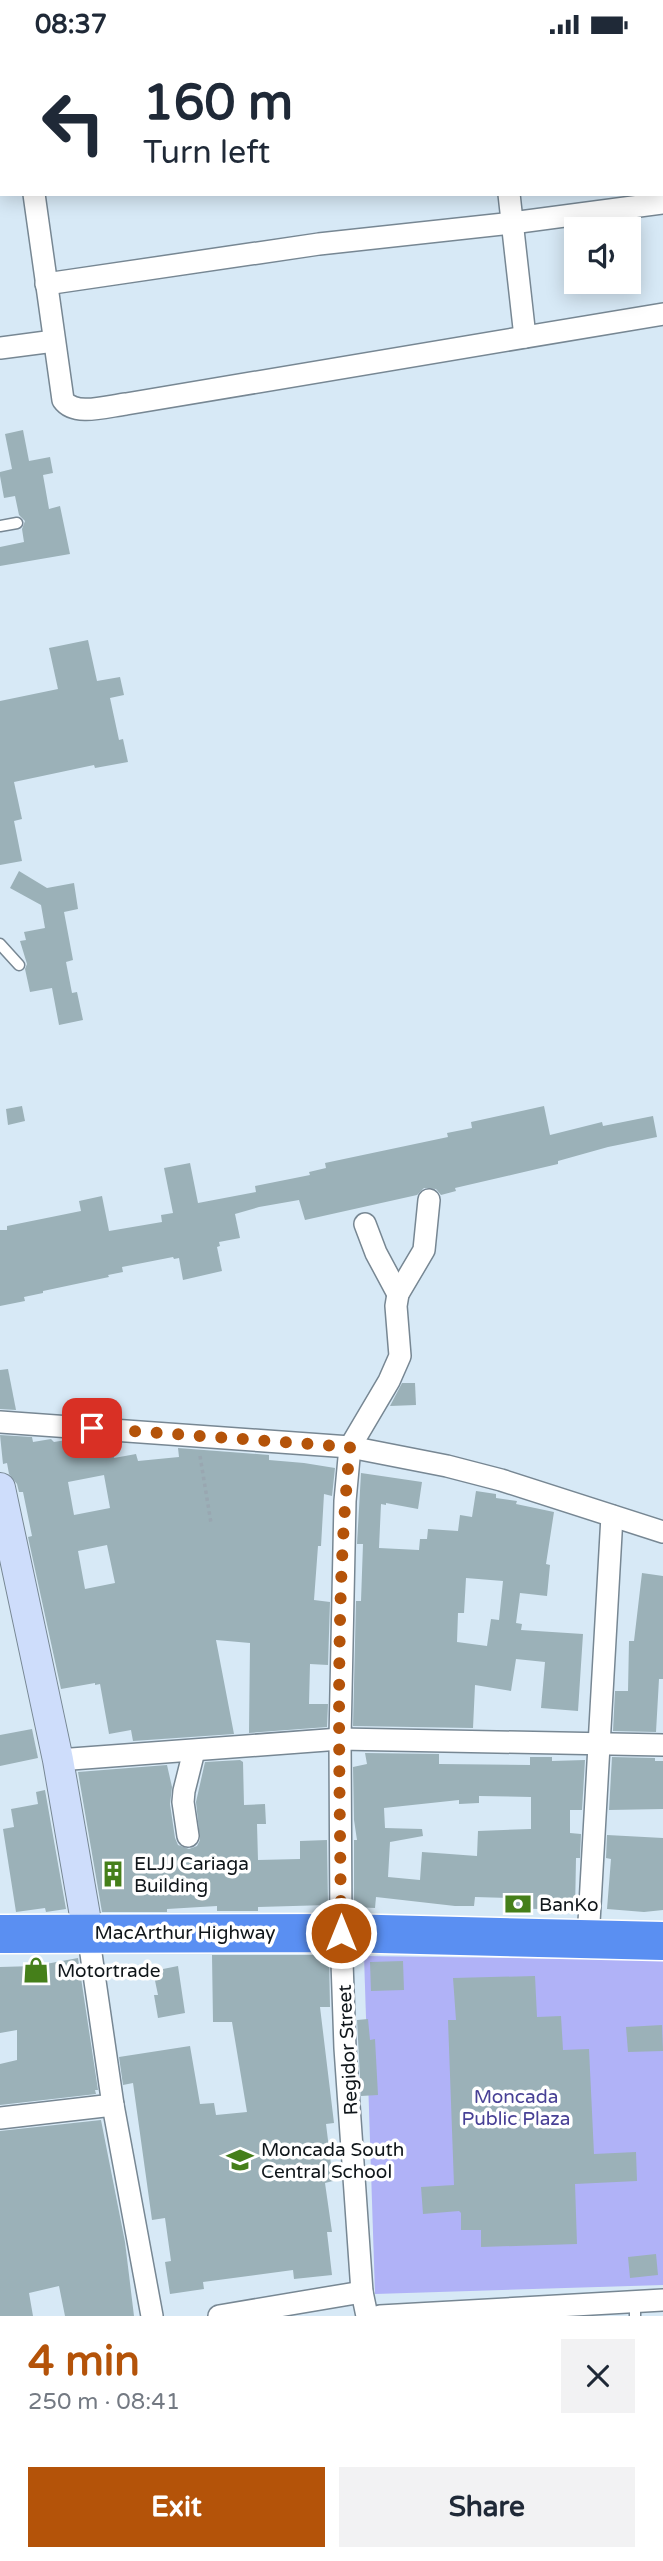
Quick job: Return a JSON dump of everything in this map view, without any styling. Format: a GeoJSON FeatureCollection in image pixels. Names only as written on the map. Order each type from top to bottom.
{"type":"FeatureCollection","features":[{"type":"Feature","properties":{"kind":"highway","name":"MacArthur Highway"},"geometry":{"type":"LineString","coordinates":[[0,1934],[341,1933],[663,1941]]}},
{"type":"Feature","properties":{"kind":"street"},"geometry":{"type":"LineString","coordinates":[[34,196],[63,400],[67,407],[75,409],[126,404],[663,314]]}},
{"type":"Feature","properties":{"kind":"street"},"geometry":{"type":"LineString","coordinates":[[509,196],[525,337]]}},
{"type":"Feature","properties":{"kind":"street"},"geometry":{"type":"LineString","coordinates":[[46,284],[319,244],[663,203]]}},
{"type":"Feature","properties":{"kind":"street"},"geometry":{"type":"LineString","coordinates":[[0,348],[54,341]]}},
{"type":"Feature","properties":{"kind":"street"},"geometry":{"type":"LineString","coordinates":[[350,1447],[389,1381],[400,1356],[398,1294],[424,1250],[429,1200]]}},
{"type":"Feature","properties":{"kind":"street"},"geometry":{"type":"LineString","coordinates":[[365,1224],[376,1253],[398,1294]]}},
{"type":"Feature","properties":{"kind":"street"},"geometry":{"type":"LineString","coordinates":[[0,1422],[350,1447],[447,1466],[501,1480],[663,1532]]}},
{"type":"Feature","properties":{"kind":"street","name":"Regidor Street"},"geometry":{"type":"LineString","coordinates":[[350,1447],[343,1541],[341,1933],[345,2048],[362,2292],[367,2316]]}},
{"type":"Feature","properties":{"kind":"street"},"geometry":{"type":"LineString","coordinates":[[0,1488],[58,1760],[88,1933],[113,2105],[152,2316]]}},
{"type":"Feature","properties":{"kind":"street"},"geometry":{"type":"LineString","coordinates":[[588,1940],[612,1516]]}},
{"type":"Feature","properties":{"kind":"street"},"geometry":{"type":"LineString","coordinates":[[58,1760],[340,1738],[663,1745]]}},
{"type":"Feature","properties":{"kind":"street"},"geometry":{"type":"LineString","coordinates":[[188,1836],[183,1802],[194,1751]]}},
{"type":"Feature","properties":{"kind":"street"},"geometry":{"type":"LineString","coordinates":[[0,2118],[113,2105]]}},
{"type":"Feature","properties":{"kind":"street"},"geometry":{"type":"LineString","coordinates":[[219,2316],[362,2292]]}},
{"type":"Feature","properties":{"kind":"street"},"geometry":{"type":"LineString","coordinates":[[380,2316],[635,2309],[663,2300]]}},
{"type":"Feature","properties":{"kind":"lane"},"geometry":{"type":"LineString","coordinates":[[0,526],[17,523]]}},
{"type":"Feature","properties":{"kind":"lane"},"geometry":{"type":"LineString","coordinates":[[0,944],[19,965]]}},
{"type":"Feature","properties":{"kind":"path"},"geometry":{"type":"LineString","coordinates":[[197,1436],[211,1523]]}},
{"type":"Feature","properties":{"kind":"green space","name":"Moncada Public Plaza"},"geometry":{"type":"Polygon","coordinates":[[[364,1956],[663,1960],[663,2285],[375,2294],[364,1956]]]}},
{"type":"Feature","properties":{"kind":"building"},"geometry":{"type":"Polygon","coordinates":[[[23,430],[29,461],[50,457],[53,473],[43,475],[49,509],[60,506],[70,554],[0,566],[0,547],[24,542],[22,529],[25,521],[19,515],[15,496],[4,498],[0,476],[0,472],[12,469],[5,434],[23,430]]]}},
{"type":"Feature","properties":{"kind":"building"},"geometry":{"type":"Polygon","coordinates":[[[88,640],[97,681],[120,677],[124,695],[110,698],[119,740],[123,739],[128,762],[95,768],[94,765],[14,782],[22,819],[14,821],[22,861],[0,865],[0,701],[58,689],[49,648],[88,640]]]}},
{"type":"Feature","properties":{"kind":"building"},"geometry":{"type":"Polygon","coordinates":[[[19,871],[47,888],[74,883],[78,909],[64,912],[73,960],[66,962],[72,993],[77,992],[83,1020],[59,1025],[52,988],[30,992],[25,969],[27,964],[20,941],[26,940],[24,932],[45,928],[41,905],[10,888],[19,871]]]}},
{"type":"Feature","properties":{"kind":"building"},"geometry":{"type":"Polygon","coordinates":[[[22,1106],[25,1121],[8,1125],[6,1109],[22,1106]]]}},
{"type":"Feature","properties":{"kind":"building"},"geometry":{"type":"Polygon","coordinates":[[[544,1106],[550,1135],[602,1122],[603,1126],[653,1116],[657,1137],[608,1147],[558,1161],[558,1164],[455,1188],[456,1191],[441,1195],[436,1189],[424,1188],[417,1195],[305,1220],[299,1200],[259,1207],[235,1214],[240,1238],[219,1242],[220,1246],[217,1247],[222,1271],[183,1280],[179,1258],[173,1257],[122,1267],[123,1272],[108,1275],[109,1277],[43,1291],[24,1297],[25,1301],[0,1306],[0,1230],[7,1230],[7,1226],[81,1211],[79,1201],[102,1196],[109,1231],[162,1222],[161,1215],[173,1213],[164,1168],[190,1163],[198,1203],[256,1192],[255,1186],[310,1175],[309,1172],[326,1168],[325,1163],[448,1137],[447,1133],[472,1128],[471,1122],[544,1106]]]}},
{"type":"Feature","properties":{"kind":"building"},"geometry":{"type":"Polygon","coordinates":[[[8,1369],[16,1410],[0,1409],[0,1370],[8,1369]]]}},
{"type":"Feature","properties":{"kind":"building"},"geometry":{"type":"Polygon","coordinates":[[[402,1383],[415,1383],[416,1405],[390,1406],[402,1383]]]}},
{"type":"Feature","properties":{"kind":"building"},"geometry":{"type":"Polygon","coordinates":[[[0,1435],[32,1437],[33,1442],[51,1439],[54,1442],[66,1440],[116,1443],[114,1458],[136,1454],[138,1461],[179,1457],[178,1448],[269,1455],[269,1460],[335,1468],[332,1496],[324,1494],[314,1600],[330,1602],[328,1665],[310,1664],[309,1704],[328,1704],[327,1727],[249,1733],[250,1643],[216,1640],[234,1734],[133,1741],[131,1730],[109,1734],[100,1684],[61,1689],[28,1537],[32,1536],[23,1492],[19,1492],[17,1484],[9,1474],[7,1463],[3,1464],[0,1435]],[[104,1475],[68,1482],[74,1515],[110,1508],[104,1475]],[[107,1545],[78,1551],[85,1589],[115,1583],[107,1545]]]}},
{"type":"Feature","properties":{"kind":"building"},"geometry":{"type":"Polygon","coordinates":[[[361,1473],[422,1482],[418,1509],[381,1504],[379,1548],[419,1550],[420,1539],[427,1539],[428,1529],[458,1531],[460,1515],[472,1517],[476,1491],[496,1494],[496,1498],[554,1512],[546,1564],[550,1565],[547,1596],[520,1593],[516,1623],[522,1624],[521,1630],[583,1634],[578,1711],[541,1708],[545,1662],[516,1659],[511,1691],[475,1685],[473,1728],[353,1726],[356,1601],[361,1601],[363,1544],[357,1544],[361,1473]],[[466,1578],[464,1613],[458,1613],[457,1642],[487,1646],[491,1619],[499,1620],[503,1581],[466,1578]]]}},
{"type":"Feature","properties":{"kind":"building"},"geometry":{"type":"Polygon","coordinates":[[[642,1573],[663,1576],[663,1679],[659,1679],[656,1732],[613,1731],[615,1691],[628,1691],[629,1641],[634,1641],[642,1573]]]}},
{"type":"Feature","properties":{"kind":"building"},"geometry":{"type":"Polygon","coordinates":[[[32,1729],[38,1758],[0,1766],[0,1735],[32,1729]]]}},
{"type":"Feature","properties":{"kind":"building"},"geometry":{"type":"Polygon","coordinates":[[[365,1753],[439,1754],[439,1764],[530,1765],[530,1757],[552,1757],[552,1761],[585,1760],[582,1810],[570,1810],[570,1833],[581,1834],[580,1858],[576,1858],[575,1913],[538,1913],[538,1909],[509,1908],[509,1898],[475,1897],[474,1906],[376,1897],[375,1908],[354,1907],[354,1840],[357,1840],[353,1767],[367,1764],[365,1753]],[[479,1796],[479,1803],[459,1804],[459,1800],[384,1808],[385,1828],[422,1829],[423,1836],[390,1842],[388,1877],[420,1880],[422,1852],[477,1856],[478,1831],[531,1829],[531,1797],[479,1796]]]}},
{"type":"Feature","properties":{"kind":"building"},"geometry":{"type":"Polygon","coordinates":[[[612,1757],[655,1758],[655,1761],[663,1761],[663,1809],[609,1810],[612,1757]]]}},
{"type":"Feature","properties":{"kind":"building"},"geometry":{"type":"Polygon","coordinates":[[[205,1762],[243,1762],[244,1805],[265,1804],[266,1824],[257,1824],[258,1860],[300,1859],[300,1841],[327,1840],[328,1905],[258,1907],[258,1911],[217,1911],[217,1906],[167,1909],[167,1912],[102,1912],[78,1772],[167,1765],[172,1787],[170,1804],[175,1838],[178,1845],[189,1849],[197,1846],[200,1840],[196,1802],[205,1762]]]}},
{"type":"Feature","properties":{"kind":"building"},"geometry":{"type":"Polygon","coordinates":[[[45,1790],[66,1909],[46,1912],[45,1908],[16,1912],[3,1829],[14,1827],[11,1809],[38,1804],[36,1792],[45,1790]]]}},
{"type":"Feature","properties":{"kind":"building"},"geometry":{"type":"Polygon","coordinates":[[[607,1835],[663,1838],[663,1910],[644,1912],[607,1909],[611,1859],[606,1858],[607,1835]]]}},
{"type":"Feature","properties":{"kind":"building","name":"Moncada South Central School"},"geometry":{"type":"Polygon","coordinates":[[[212,1955],[329,1955],[330,2007],[320,2007],[334,2123],[326,2124],[333,2181],[325,2183],[332,2232],[327,2232],[332,2275],[294,2279],[293,2270],[203,2282],[204,2289],[170,2294],[165,2262],[171,2261],[165,2218],[152,2220],[133,2083],[123,2085],[119,2057],[190,2046],[200,2104],[214,2103],[216,2115],[247,2112],[232,2022],[213,2022],[212,1955]]]}},
{"type":"Feature","properties":{"kind":"building"},"geometry":{"type":"Polygon","coordinates":[[[78,1958],[98,2090],[95,2090],[96,2094],[0,2105],[0,2064],[17,2060],[17,2030],[0,2033],[0,1967],[35,1966],[78,1958]]]}},
{"type":"Feature","properties":{"kind":"building"},"geometry":{"type":"Polygon","coordinates":[[[403,1961],[404,1990],[371,1991],[370,1962],[403,1961]]]}},
{"type":"Feature","properties":{"kind":"building"},"geometry":{"type":"Polygon","coordinates":[[[178,1966],[185,2013],[158,2018],[154,1995],[158,1995],[153,1971],[178,1966]]]}},
{"type":"Feature","properties":{"kind":"building"},"geometry":{"type":"Polygon","coordinates":[[[535,1976],[537,2017],[561,2016],[563,2050],[589,2049],[594,2154],[636,2152],[637,2181],[575,2184],[577,2244],[481,2247],[481,2230],[461,2230],[459,2211],[423,2214],[421,2187],[454,2185],[448,2020],[456,2020],[453,1978],[535,1976]]]}},
{"type":"Feature","properties":{"kind":"building"},"geometry":{"type":"Polygon","coordinates":[[[368,2019],[370,2040],[375,2039],[378,2095],[361,2096],[357,2020],[368,2019]]]}},
{"type":"Feature","properties":{"kind":"building"},"geometry":{"type":"Polygon","coordinates":[[[662,2025],[663,2051],[628,2052],[626,2027],[662,2025]]]}},
{"type":"Feature","properties":{"kind":"building"},"geometry":{"type":"Polygon","coordinates":[[[101,2120],[125,2242],[134,2316],[65,2316],[59,2286],[29,2293],[33,2316],[0,2316],[0,2131],[101,2120]]]}},
{"type":"Feature","properties":{"kind":"building"},"geometry":{"type":"Polygon","coordinates":[[[656,2254],[658,2275],[630,2278],[628,2257],[656,2254]]]}},
{"type":"Feature","properties":{"kind":"place","name":"ELJJ Cariaga Building"},"geometry":{"type":"Point","coordinates":[113,1874]}},
{"type":"Feature","properties":{"kind":"place","name":"BanKo"},"geometry":{"type":"Point","coordinates":[518,1904]}},
{"type":"Feature","properties":{"kind":"place","name":"Motortrade"},"geometry":{"type":"Point","coordinates":[36,1970]}},
{"type":"Feature","properties":{"kind":"place","name":"Moncada South Central School"},"geometry":{"type":"Point","coordinates":[240,2160]}},
{"type":"Feature","properties":{"kind":"route"},"geometry":{"type":"LineString","coordinates":[[92,1428],[350,1447],[343,1541],[341,1933]]}}]}
